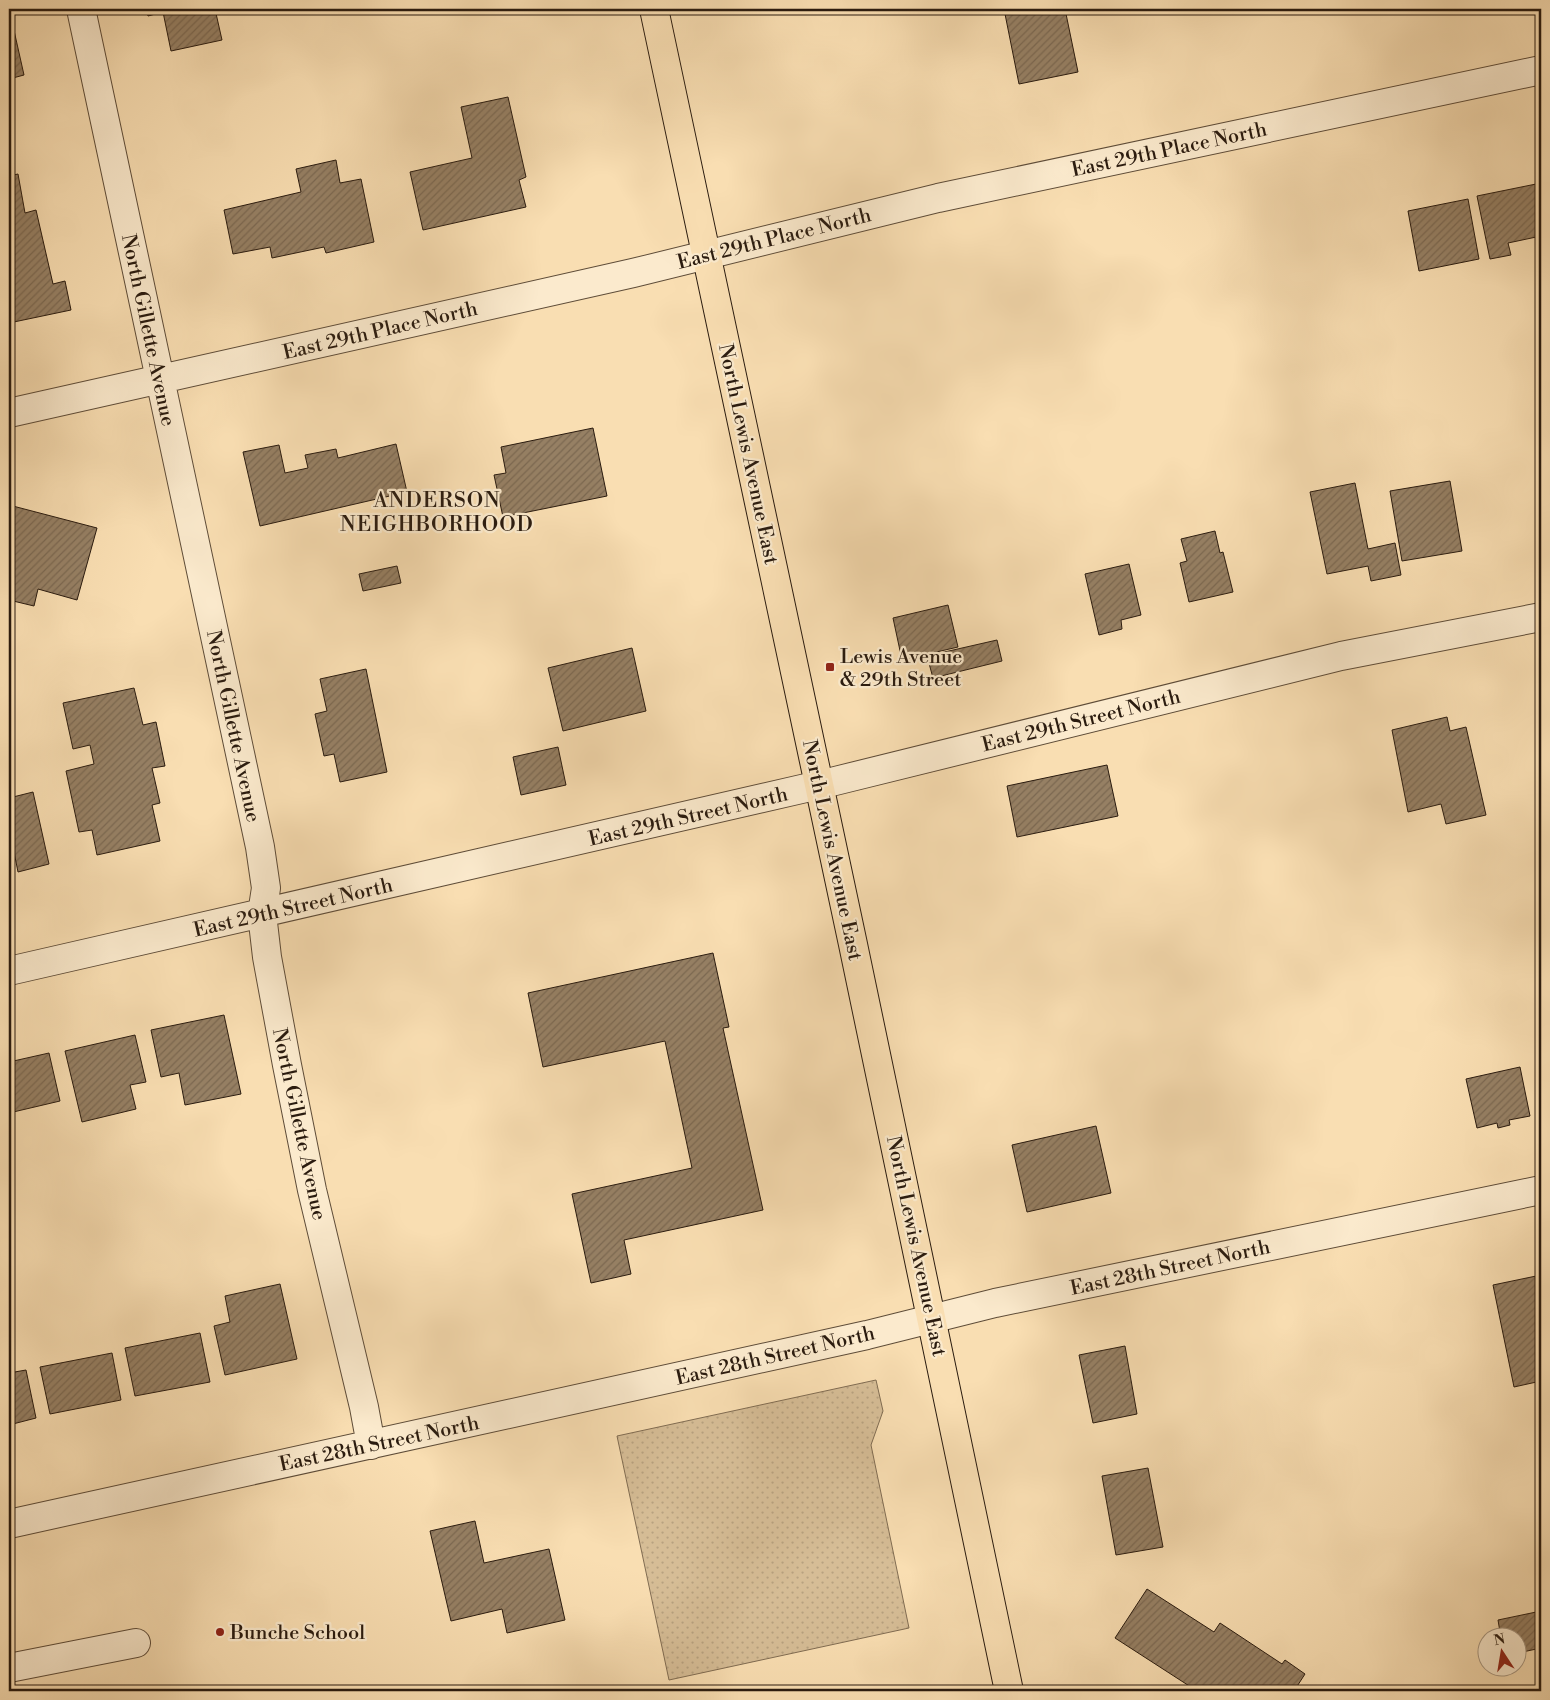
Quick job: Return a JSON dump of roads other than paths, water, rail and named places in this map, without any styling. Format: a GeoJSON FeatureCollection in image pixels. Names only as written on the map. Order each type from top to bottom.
{"type":"FeatureCollection","features":[{"type":"Feature","properties":{"kind":"main road","name":"North Lewis Avenue East"},"geometry":{"type":"LineString","coordinates":[[654,9],[1010,1691]]}},
{"type":"Feature","properties":{"kind":"street","name":"North Gillette Avenue"},"geometry":{"type":"LineString","coordinates":[[81,9],[260,847],[266,888],[262,914],[267,957],[304,1152],[364,1407],[371,1445]]}},
{"type":"Feature","properties":{"kind":"street","name":"East 29th Place North"},"geometry":{"type":"LineString","coordinates":[[9,413],[633,273],[938,198],[1541,70]]}},
{"type":"Feature","properties":{"kind":"street","name":"East 29th Street North"},"geometry":{"type":"LineString","coordinates":[[9,971],[819,785],[1341,656],[1541,617]]}},
{"type":"Feature","properties":{"kind":"street","name":"East 28th Street North"},"geometry":{"type":"LineString","coordinates":[[9,1524],[867,1335],[995,1303],[1541,1190]]}},
{"type":"Feature","properties":{"kind":"street"},"geometry":{"type":"LineString","coordinates":[[9,1668],[136,1643]]}},
{"type":"Feature","properties":{"kind":"place","name":"Lewis Avenue & 29th Street"},"geometry":{"type":"Point","coordinates":[830,667]}},
{"type":"Feature","properties":{"kind":"place","name":"Bunche School"},"geometry":{"type":"Point","coordinates":[220,1632]}},
{"type":"Feature","properties":{"kind":"district","name":"ANDERSON NEIGHBORHOOD"},"geometry":{"type":"Point","coordinates":[437,512]}}]}
